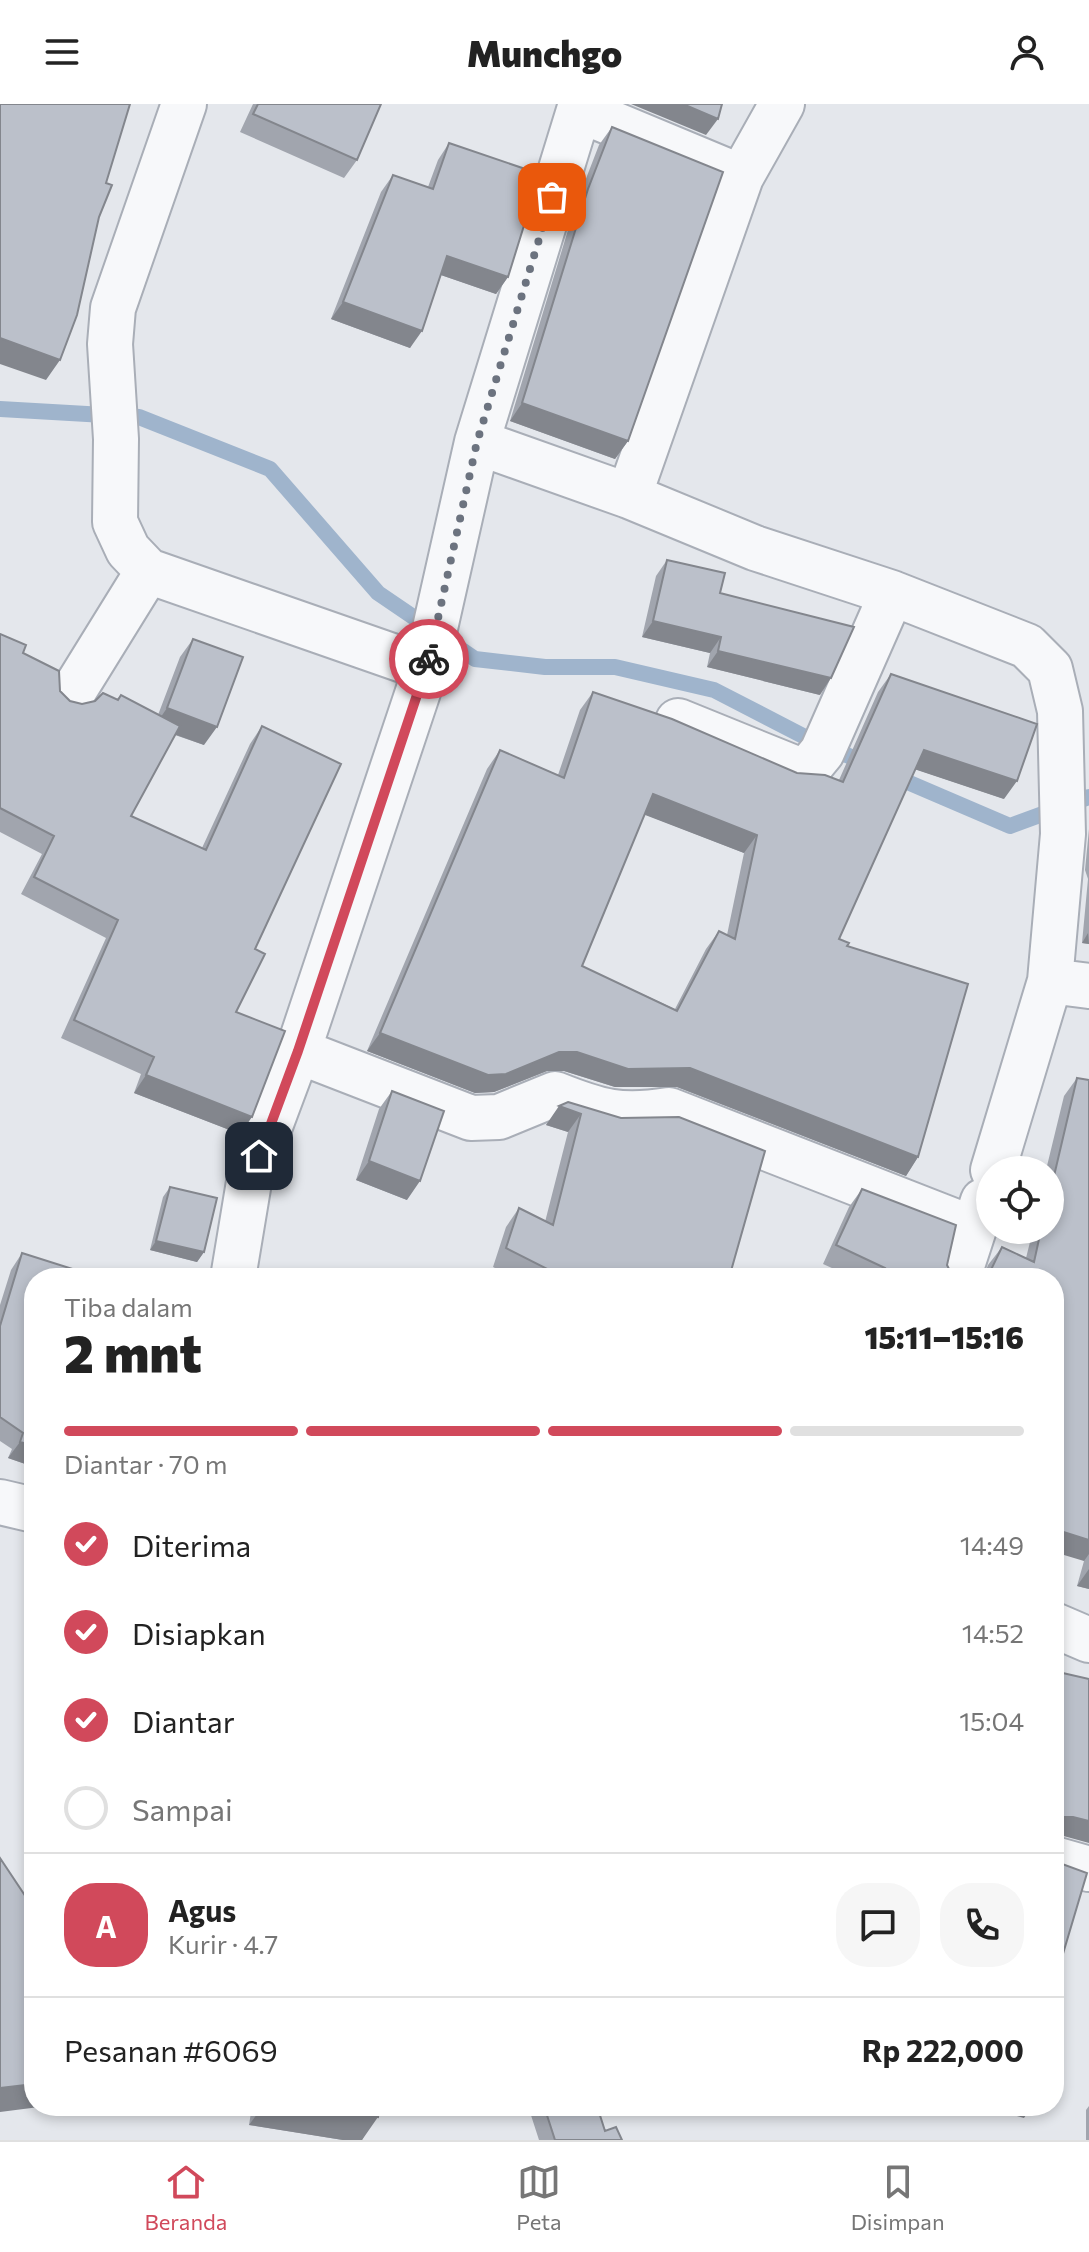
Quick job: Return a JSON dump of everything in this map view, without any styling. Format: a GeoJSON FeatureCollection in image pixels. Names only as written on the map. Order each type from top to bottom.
{"type":"FeatureCollection","features":[{"type":"Feature","properties":{"kind":"street"},"geometry":{"type":"LineString","coordinates":[[184,104],[113,308],[110,344],[115,420],[115,522],[128,550],[148,571],[428,661]]}},
{"type":"Feature","properties":{"kind":"street"},"geometry":{"type":"LineString","coordinates":[[629,496],[741,177],[782,104]]}},
{"type":"Feature","properties":{"kind":"street"},"geometry":{"type":"LineString","coordinates":[[235,1268],[249,1182],[298,1051],[428,661],[477,442],[581,107],[741,177]]}},
{"type":"Feature","properties":{"kind":"street"},"geometry":{"type":"LineString","coordinates":[[477,442],[629,496],[755,548],[892,593],[1027,646],[1044,660],[1057,686],[1070,984],[999,1156]]}},
{"type":"Feature","properties":{"kind":"street"},"geometry":{"type":"LineString","coordinates":[[70,697],[148,571]]}},
{"type":"Feature","properties":{"kind":"street"},"geometry":{"type":"LineString","coordinates":[[678,721],[794,768],[808,769],[826,743],[892,593]]}},
{"type":"Feature","properties":{"kind":"street"},"geometry":{"type":"LineString","coordinates":[[298,1051],[471,1118],[499,1117],[555,1094],[587,1107],[631,1116],[669,1110],[974,1229]]}},
{"type":"Feature","properties":{"kind":"street"},"geometry":{"type":"LineString","coordinates":[[961,1268],[976,1223]]}},
{"type":"Feature","properties":{"kind":"street"},"geometry":{"type":"LineString","coordinates":[[0,1502],[24,1508]]}},
{"type":"Feature","properties":{"kind":"street"},"geometry":{"type":"LineString","coordinates":[[1064,1629],[1089,1640]]}},
{"type":"Feature","properties":{"kind":"street"},"geometry":{"type":"LineString","coordinates":[[1064,1862],[1089,1869]]}},
{"type":"Feature","properties":{"kind":"building"},"geometry":{"type":"Polygon","coordinates":[[[0,104],[130,104],[106,183],[112,185],[99,217],[77,315],[60,360],[0,338],[0,104]]]}},
{"type":"Feature","properties":{"kind":"building"},"geometry":{"type":"Polygon","coordinates":[[[258,104],[381,104],[357,160],[253,114],[258,104]]]}},
{"type":"Feature","properties":{"kind":"building"},"geometry":{"type":"Polygon","coordinates":[[[683,104],[722,104],[718,119],[683,104]]]}},
{"type":"Feature","properties":{"kind":"building"},"geometry":{"type":"Polygon","coordinates":[[[612,127],[723,172],[628,441],[522,403],[588,189],[612,127]]]}},
{"type":"Feature","properties":{"kind":"building"},"geometry":{"type":"Polygon","coordinates":[[[449,143],[540,174],[508,277],[447,256],[422,331],[343,302],[393,175],[433,189],[449,143]]]}},
{"type":"Feature","properties":{"kind":"building"},"geometry":{"type":"Polygon","coordinates":[[[667,560],[725,573],[720,593],[854,627],[831,678],[718,651],[721,637],[653,621],[667,560]]]}},
{"type":"Feature","properties":{"kind":"building"},"geometry":{"type":"Polygon","coordinates":[[[0,634],[26,645],[23,653],[59,671],[60,691],[70,701],[82,704],[95,701],[103,693],[118,700],[121,695],[180,726],[131,816],[206,850],[262,726],[341,764],[255,949],[265,954],[236,1012],[285,1031],[252,1117],[146,1075],[154,1057],[74,1020],[118,920],[34,877],[54,836],[0,808],[0,634]]]}},
{"type":"Feature","properties":{"kind":"building"},"geometry":{"type":"Polygon","coordinates":[[[193,639],[243,657],[217,727],[167,708],[193,639]]]}},
{"type":"Feature","properties":{"kind":"building"},"geometry":{"type":"Polygon","coordinates":[[[891,674],[1037,724],[1017,781],[924,750],[839,939],[849,943],[847,946],[968,984],[918,1157],[690,1068],[628,1069],[577,1052],[559,1052],[506,1074],[488,1075],[380,1033],[500,750],[564,778],[593,692],[672,719],[797,773],[825,775],[843,782],[891,674]],[[653,794],[582,966],[677,1011],[719,931],[735,939],[757,835],[653,794]]]}},
{"type":"Feature","properties":{"kind":"building"},"geometry":{"type":"Polygon","coordinates":[[[1077,1078],[1089,1080],[1089,1540],[1064,1532],[1064,1268],[992,1268],[1002,1247],[1034,1262],[1038,1244],[1064,1244],[1064,1156],[1059,1156],[1077,1078]]]}},
{"type":"Feature","properties":{"kind":"building"},"geometry":{"type":"Polygon","coordinates":[[[392,1091],[444,1111],[420,1181],[369,1161],[392,1091]]]}},
{"type":"Feature","properties":{"kind":"building"},"geometry":{"type":"Polygon","coordinates":[[[568,1102],[621,1118],[679,1117],[765,1151],[732,1268],[545,1268],[506,1248],[519,1208],[553,1225],[581,1114],[559,1106],[568,1102]]]}},
{"type":"Feature","properties":{"kind":"building"},"geometry":{"type":"Polygon","coordinates":[[[170,1187],[217,1198],[204,1252],[156,1241],[170,1187]]]}},
{"type":"Feature","properties":{"kind":"building"},"geometry":{"type":"Polygon","coordinates":[[[862,1189],[956,1225],[948,1268],[885,1268],[836,1245],[862,1189]]]}},
{"type":"Feature","properties":{"kind":"building"},"geometry":{"type":"Polygon","coordinates":[[[22,1253],[69,1268],[24,1268],[24,1443],[20,1442],[23,1433],[0,1417],[0,1326],[22,1253]]]}},
{"type":"Feature","properties":{"kind":"building"},"geometry":{"type":"Polygon","coordinates":[[[1064,1673],[1089,1679],[1089,1821],[1064,1817],[1064,1673]]]}},
{"type":"Feature","properties":{"kind":"building"},"geometry":{"type":"Polygon","coordinates":[[[0,1858],[24,1894],[24,2085],[0,2088],[0,1858]]]}},
{"type":"Feature","properties":{"kind":"building"},"geometry":{"type":"Polygon","coordinates":[[[1064,1865],[1087,1873],[1064,1950],[1064,1865]]]}},
{"type":"Feature","properties":{"kind":"building"},"geometry":{"type":"Polygon","coordinates":[[[547,2116],[600,2116],[605,2131],[616,2127],[622,2140],[555,2140],[547,2116]]]}},
{"type":"Feature","properties":{"kind":"waterway"},"geometry":{"type":"LineString","coordinates":[[0,409],[139,417],[270,469],[378,593],[475,659],[545,667],[615,667],[714,690],[807,738],[870,765]]}},
{"type":"Feature","properties":{"kind":"waterway"},"geometry":{"type":"LineString","coordinates":[[891,775],[1010,826],[1089,797]]}},
{"type":"Feature","properties":{"kind":"way so far"},"geometry":{"type":"LineString","coordinates":[[429,659],[477,442],[517,303],[552,197]]}},
{"type":"Feature","properties":{"kind":"route"},"geometry":{"type":"LineString","coordinates":[[259,1156],[298,1051],[429,659]]}}]}
